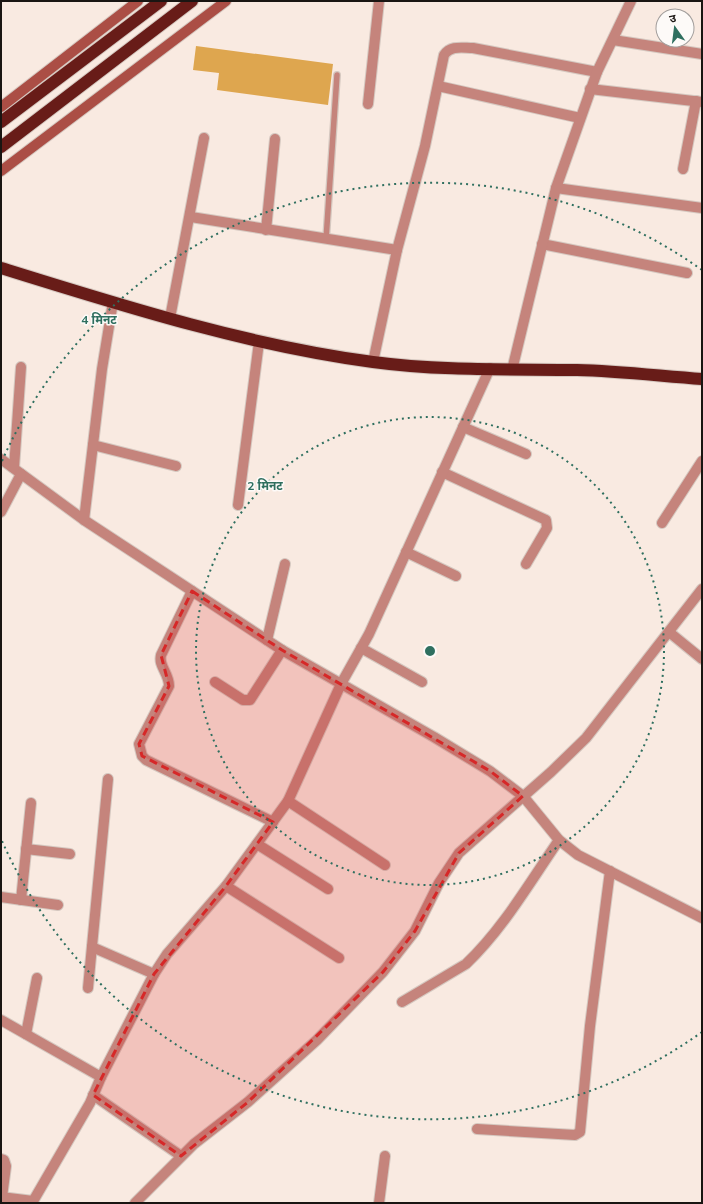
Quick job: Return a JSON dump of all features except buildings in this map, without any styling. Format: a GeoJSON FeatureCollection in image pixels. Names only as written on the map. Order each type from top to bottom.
{"type":"FeatureCollection","features":[{"type":"Feature","properties":{"kind":"highway"},"geometry":{"type":"LineString","coordinates":[[1,122],[161,1]]}},
{"type":"Feature","properties":{"kind":"highway"},"geometry":{"type":"LineString","coordinates":[[1,147],[192,1]]}},
{"type":"Feature","properties":{"kind":"highway"},"geometry":{"type":"LineString","coordinates":[[1,268],[113,302],[259,342],[373,362],[512,370],[579,370],[702,379]]}},
{"type":"Feature","properties":{"kind":"street"},"geometry":{"type":"LineString","coordinates":[[1,108],[138,1]]}},
{"type":"Feature","properties":{"kind":"street"},"geometry":{"type":"LineString","coordinates":[[1,171],[226,1]]}},
{"type":"Feature","properties":{"kind":"street"},"geometry":{"type":"LineString","coordinates":[[368,104],[379,1]]}},
{"type":"Feature","properties":{"kind":"street"},"geometry":{"type":"LineString","coordinates":[[512,370],[556,188],[590,89],[631,1]]}},
{"type":"Feature","properties":{"kind":"street"},"geometry":{"type":"LineString","coordinates":[[613,40],[702,54]]}},
{"type":"Feature","properties":{"kind":"street"},"geometry":{"type":"LineString","coordinates":[[373,362],[396,250],[425,146],[444,56],[448,50],[453,48],[474,48],[597,72]]}},
{"type":"Feature","properties":{"kind":"street"},"geometry":{"type":"LineString","coordinates":[[438,86],[580,118]]}},
{"type":"Feature","properties":{"kind":"street"},"geometry":{"type":"LineString","coordinates":[[590,89],[699,102],[683,169]]}},
{"type":"Feature","properties":{"kind":"street"},"geometry":{"type":"LineString","coordinates":[[170,318],[204,138]]}},
{"type":"Feature","properties":{"kind":"street"},"geometry":{"type":"LineString","coordinates":[[266,230],[275,140]]}},
{"type":"Feature","properties":{"kind":"street"},"geometry":{"type":"LineString","coordinates":[[556,188],[702,208]]}},
{"type":"Feature","properties":{"kind":"street"},"geometry":{"type":"LineString","coordinates":[[190,217],[396,250]]}},
{"type":"Feature","properties":{"kind":"street"},"geometry":{"type":"LineString","coordinates":[[542,244],[687,273]]}},
{"type":"Feature","properties":{"kind":"street"},"geometry":{"type":"LineString","coordinates":[[84,520],[102,369],[113,302]]}},
{"type":"Feature","properties":{"kind":"street"},"geometry":{"type":"LineString","coordinates":[[238,505],[259,342]]}},
{"type":"Feature","properties":{"kind":"street"},"geometry":{"type":"LineString","coordinates":[[1,512],[17,471],[21,367]]}},
{"type":"Feature","properties":{"kind":"street"},"geometry":{"type":"LineString","coordinates":[[1,1159],[4,1160],[6,1166],[2,1197],[33,1202],[93,1095],[154,974],[167,954],[226,886],[288,801],[341,684],[361,648],[406,552],[490,368]]}},
{"type":"Feature","properties":{"kind":"street"},"geometry":{"type":"LineString","coordinates":[[463,427],[526,454]]}},
{"type":"Feature","properties":{"kind":"street"},"geometry":{"type":"LineString","coordinates":[[92,445],[176,466]]}},
{"type":"Feature","properties":{"kind":"street"},"geometry":{"type":"LineString","coordinates":[[1,459],[84,520],[282,650],[490,771],[523,796],[559,840],[578,855],[702,918]]}},
{"type":"Feature","properties":{"kind":"street"},"geometry":{"type":"LineString","coordinates":[[662,523],[702,461]]}},
{"type":"Feature","properties":{"kind":"street"},"geometry":{"type":"LineString","coordinates":[[442,472],[546,520],[546,528],[526,564]]}},
{"type":"Feature","properties":{"kind":"street"},"geometry":{"type":"LineString","coordinates":[[406,552],[456,576]]}},
{"type":"Feature","properties":{"kind":"street"},"geometry":{"type":"LineString","coordinates":[[267,640],[286,564]]}},
{"type":"Feature","properties":{"kind":"street"},"geometry":{"type":"LineString","coordinates":[[135,1203],[181,1156],[248,1102],[317,1040],[383,972],[415,930],[439,883],[459,853],[551,772],[586,738],[674,636],[702,589]]}},
{"type":"Feature","properties":{"kind":"street"},"geometry":{"type":"LineString","coordinates":[[192,591],[161,655],[161,664],[169,678],[169,686],[139,744],[140,752],[146,760],[273,822]]}},
{"type":"Feature","properties":{"kind":"street"},"geometry":{"type":"LineString","coordinates":[[674,636],[702,658]]}},
{"type":"Feature","properties":{"kind":"street"},"geometry":{"type":"LineString","coordinates":[[361,648],[422,682]]}},
{"type":"Feature","properties":{"kind":"street"},"geometry":{"type":"LineString","coordinates":[[215,682],[243,700],[250,700],[282,650]]}},
{"type":"Feature","properties":{"kind":"street"},"geometry":{"type":"LineString","coordinates":[[88,988],[108,779]]}},
{"type":"Feature","properties":{"kind":"street"},"geometry":{"type":"LineString","coordinates":[[288,801],[385,865]]}},
{"type":"Feature","properties":{"kind":"street"},"geometry":{"type":"LineString","coordinates":[[21,900],[31,803]]}},
{"type":"Feature","properties":{"kind":"street"},"geometry":{"type":"LineString","coordinates":[[402,1002],[466,964],[474,956],[508,915],[559,840]]}},
{"type":"Feature","properties":{"kind":"street"},"geometry":{"type":"LineString","coordinates":[[256,844],[328,889]]}},
{"type":"Feature","properties":{"kind":"street"},"geometry":{"type":"LineString","coordinates":[[26,849],[70,854]]}},
{"type":"Feature","properties":{"kind":"street"},"geometry":{"type":"LineString","coordinates":[[477,1129],[575,1135],[580,1132],[593,994],[610,871]]}},
{"type":"Feature","properties":{"kind":"street"},"geometry":{"type":"LineString","coordinates":[[226,886],[339,958]]}},
{"type":"Feature","properties":{"kind":"street"},"geometry":{"type":"LineString","coordinates":[[1,897],[58,905]]}},
{"type":"Feature","properties":{"kind":"street"},"geometry":{"type":"LineString","coordinates":[[92,947],[154,974]]}},
{"type":"Feature","properties":{"kind":"street"},"geometry":{"type":"LineString","coordinates":[[26,1034],[37,978]]}},
{"type":"Feature","properties":{"kind":"street"},"geometry":{"type":"LineString","coordinates":[[1,1020],[101,1077]]}},
{"type":"Feature","properties":{"kind":"street"},"geometry":{"type":"LineString","coordinates":[[93,1095],[181,1156]]}},
{"type":"Feature","properties":{"kind":"street"},"geometry":{"type":"LineString","coordinates":[[379,1203],[385,1156]]}},
{"type":"Feature","properties":{"kind":"lane"},"geometry":{"type":"LineString","coordinates":[[326,240],[337,75]]}},
{"type":"Feature","properties":{"kind":"highlighted area"},"geometry":{"type":"Polygon","coordinates":[[[192,591],[282,650],[490,771],[523,796],[459,853],[415,931],[383,972],[248,1102],[181,1156],[93,1095],[154,974],[226,886],[273,822],[142,756],[139,744],[169,686],[161,655],[192,591]]]}}]}
